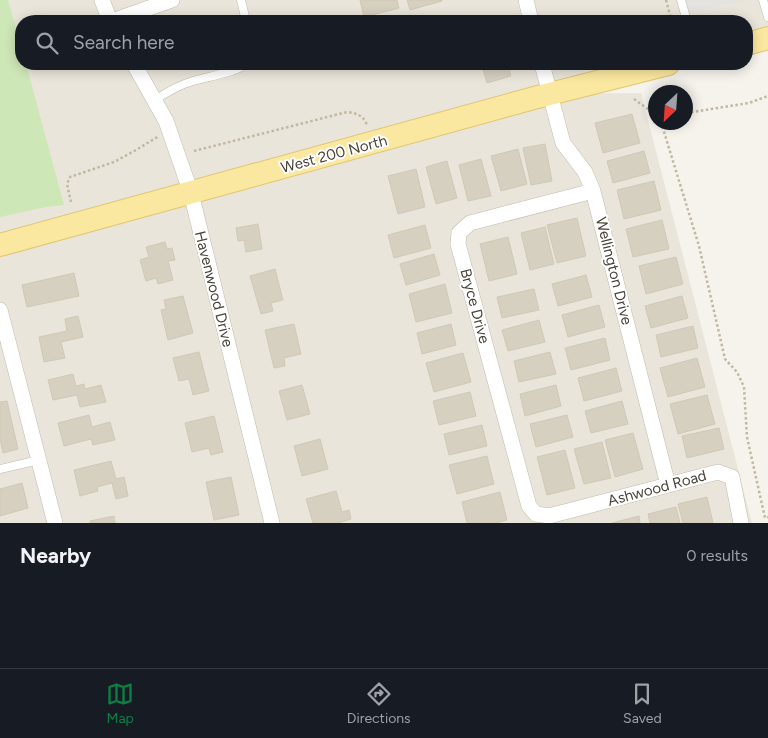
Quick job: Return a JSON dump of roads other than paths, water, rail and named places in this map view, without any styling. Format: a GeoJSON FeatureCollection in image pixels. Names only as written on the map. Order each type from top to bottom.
{"type":"FeatureCollection","features":[{"type":"Feature","properties":{"kind":"main road"},"geometry":{"type":"LineString","coordinates":[[753,42],[768,38]]}},
{"type":"Feature","properties":{"kind":"main road","name":"West 200 North"},"geometry":{"type":"LineString","coordinates":[[0,245],[549,94],[644,70]]}},
{"type":"Feature","properties":{"kind":"street"},"geometry":{"type":"LineString","coordinates":[[102,0],[108,15]]}},
{"type":"Feature","properties":{"kind":"street"},"geometry":{"type":"LineString","coordinates":[[128,15],[172,0]]}},
{"type":"Feature","properties":{"kind":"street"},"geometry":{"type":"LineString","coordinates":[[526,0],[530,15]]}},
{"type":"Feature","properties":{"kind":"street","name":"Havenwood Drive"},"geometry":{"type":"LineString","coordinates":[[138,70],[166,120],[191,193],[272,523]]}},
{"type":"Feature","properties":{"kind":"street","name":"Wellington Drive"},"geometry":{"type":"LineString","coordinates":[[543,70],[563,143],[585,172],[594,191],[668,485]]}},
{"type":"Feature","properties":{"kind":"street","name":"Bryce Drive"},"geometry":{"type":"LineString","coordinates":[[536,514],[529,506],[458,244],[459,233],[470,223],[594,191]]}},
{"type":"Feature","properties":{"kind":"street"},"geometry":{"type":"LineString","coordinates":[[0,310],[6,361],[39,460],[55,523]]}},
{"type":"Feature","properties":{"kind":"street","name":"Ashwood Road"},"geometry":{"type":"LineString","coordinates":[[536,514],[549,516],[718,472],[732,477],[741,523]]}},
{"type":"Feature","properties":{"kind":"lane"},"geometry":{"type":"LineString","coordinates":[[241,0],[245,15]]}},
{"type":"Feature","properties":{"kind":"lane"},"geometry":{"type":"LineString","coordinates":[[681,0],[685,15]]}},
{"type":"Feature","properties":{"kind":"lane"},"geometry":{"type":"LineString","coordinates":[[763,0],[768,17]]}},
{"type":"Feature","properties":{"kind":"lane"},"geometry":{"type":"LineString","coordinates":[[155,100],[166,92],[184,84],[234,70]]}},
{"type":"Feature","properties":{"kind":"lane"},"geometry":{"type":"LineString","coordinates":[[0,470],[39,460]]}}]}
